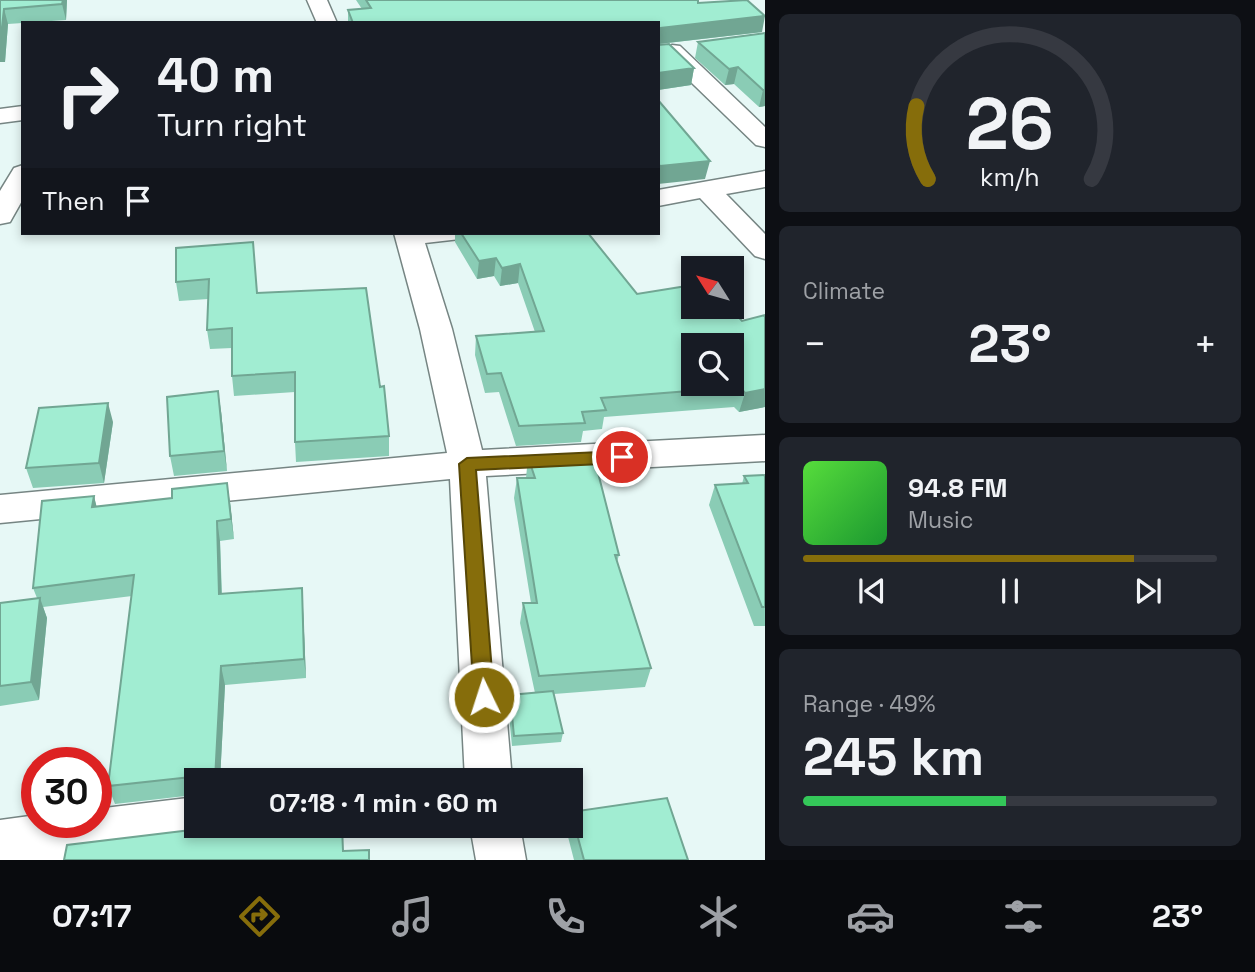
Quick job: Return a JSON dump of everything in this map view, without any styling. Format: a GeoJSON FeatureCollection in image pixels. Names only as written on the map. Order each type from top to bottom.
{"type":"FeatureCollection","features":[{"type":"Feature","properties":{"kind":"street"},"geometry":{"type":"LineString","coordinates":[[317,0],[326,21]]}},
{"type":"Feature","properties":{"kind":"street"},"geometry":{"type":"LineString","coordinates":[[665,52],[699,48]]}},
{"type":"Feature","properties":{"kind":"street"},"geometry":{"type":"LineString","coordinates":[[665,52],[765,141]]}},
{"type":"Feature","properties":{"kind":"street"},"geometry":{"type":"LineString","coordinates":[[0,116],[21,113]]}},
{"type":"Feature","properties":{"kind":"street"},"geometry":{"type":"LineString","coordinates":[[0,216],[21,177]]}},
{"type":"Feature","properties":{"kind":"street"},"geometry":{"type":"LineString","coordinates":[[660,198],[765,178]]}},
{"type":"Feature","properties":{"kind":"street"},"geometry":{"type":"LineString","coordinates":[[706,189],[765,250]]}},
{"type":"Feature","properties":{"kind":"street"},"geometry":{"type":"LineString","coordinates":[[409,235],[436,329],[467,464],[488,768]]}},
{"type":"Feature","properties":{"kind":"street"},"geometry":{"type":"LineString","coordinates":[[0,509],[467,464],[765,448]]}},
{"type":"Feature","properties":{"kind":"street"},"geometry":{"type":"LineString","coordinates":[[0,844],[184,822]]}},
{"type":"Feature","properties":{"kind":"street"},"geometry":{"type":"LineString","coordinates":[[497,838],[501,860]]}},
{"type":"Feature","properties":{"kind":"building"},"geometry":{"type":"Polygon","coordinates":[[[0,0],[63,0],[62,4],[4,9],[0,45],[0,0]]]}},
{"type":"Feature","properties":{"kind":"building"},"geometry":{"type":"Polygon","coordinates":[[[366,0],[698,0],[698,3],[747,0],[765,16],[661,28],[660,36],[660,21],[352,21],[348,10],[371,8],[366,0]]]}},
{"type":"Feature","properties":{"kind":"building"},"geometry":{"type":"Polygon","coordinates":[[[765,33],[765,90],[738,67],[729,69],[698,42],[765,33]]]}},
{"type":"Feature","properties":{"kind":"building"},"geometry":{"type":"Polygon","coordinates":[[[669,44],[694,68],[660,73],[660,45],[669,44]]]}},
{"type":"Feature","properties":{"kind":"building"},"geometry":{"type":"Polygon","coordinates":[[[660,102],[710,161],[660,166],[660,102]]]}},
{"type":"Feature","properties":{"kind":"building"},"geometry":{"type":"Polygon","coordinates":[[[462,235],[590,235],[637,294],[681,287],[681,319],[742,321],[765,315],[765,389],[744,392],[744,333],[681,333],[681,392],[601,398],[606,410],[582,412],[585,423],[519,426],[501,373],[487,374],[476,336],[544,331],[520,264],[502,268],[496,258],[479,261],[462,235]]]}},
{"type":"Feature","properties":{"kind":"building"},"geometry":{"type":"Polygon","coordinates":[[[253,242],[257,293],[366,288],[380,387],[384,386],[389,436],[295,442],[295,372],[232,376],[232,328],[207,330],[209,279],[176,282],[176,248],[253,242]]]}},
{"type":"Feature","properties":{"kind":"building"},"geometry":{"type":"Polygon","coordinates":[[[218,391],[224,451],[170,456],[167,397],[218,391]]]}},
{"type":"Feature","properties":{"kind":"building"},"geometry":{"type":"Polygon","coordinates":[[[108,403],[99,463],[26,468],[39,408],[108,403]]]}},
{"type":"Feature","properties":{"kind":"building"},"geometry":{"type":"Polygon","coordinates":[[[593,453],[619,555],[615,555],[651,668],[539,676],[523,603],[537,603],[517,478],[535,478],[528,457],[593,453]]]}},
{"type":"Feature","properties":{"kind":"building"},"geometry":{"type":"Polygon","coordinates":[[[765,475],[765,607],[762,607],[715,485],[748,483],[744,476],[765,475]]]}},
{"type":"Feature","properties":{"kind":"building"},"geometry":{"type":"Polygon","coordinates":[[[227,483],[231,519],[217,521],[219,594],[302,588],[304,659],[221,666],[216,768],[184,768],[184,778],[112,786],[112,754],[134,575],[33,588],[42,501],[94,496],[92,507],[172,498],[172,489],[227,483]]]}},
{"type":"Feature","properties":{"kind":"building"},"geometry":{"type":"Polygon","coordinates":[[[40,598],[31,682],[0,686],[0,603],[40,598]]]}},
{"type":"Feature","properties":{"kind":"building"},"geometry":{"type":"Polygon","coordinates":[[[553,691],[563,733],[514,736],[510,695],[553,691]]]}},
{"type":"Feature","properties":{"kind":"building"},"geometry":{"type":"Polygon","coordinates":[[[667,798],[688,860],[584,860],[578,838],[583,838],[583,810],[667,798]]]}},
{"type":"Feature","properties":{"kind":"building"},"geometry":{"type":"Polygon","coordinates":[[[184,831],[184,838],[342,838],[343,851],[369,850],[369,860],[64,860],[67,845],[184,831]]]}},
{"type":"Feature","properties":{"kind":"route"},"geometry":{"type":"LineString","coordinates":[[484,697],[467,464],[622,457]]}}]}
